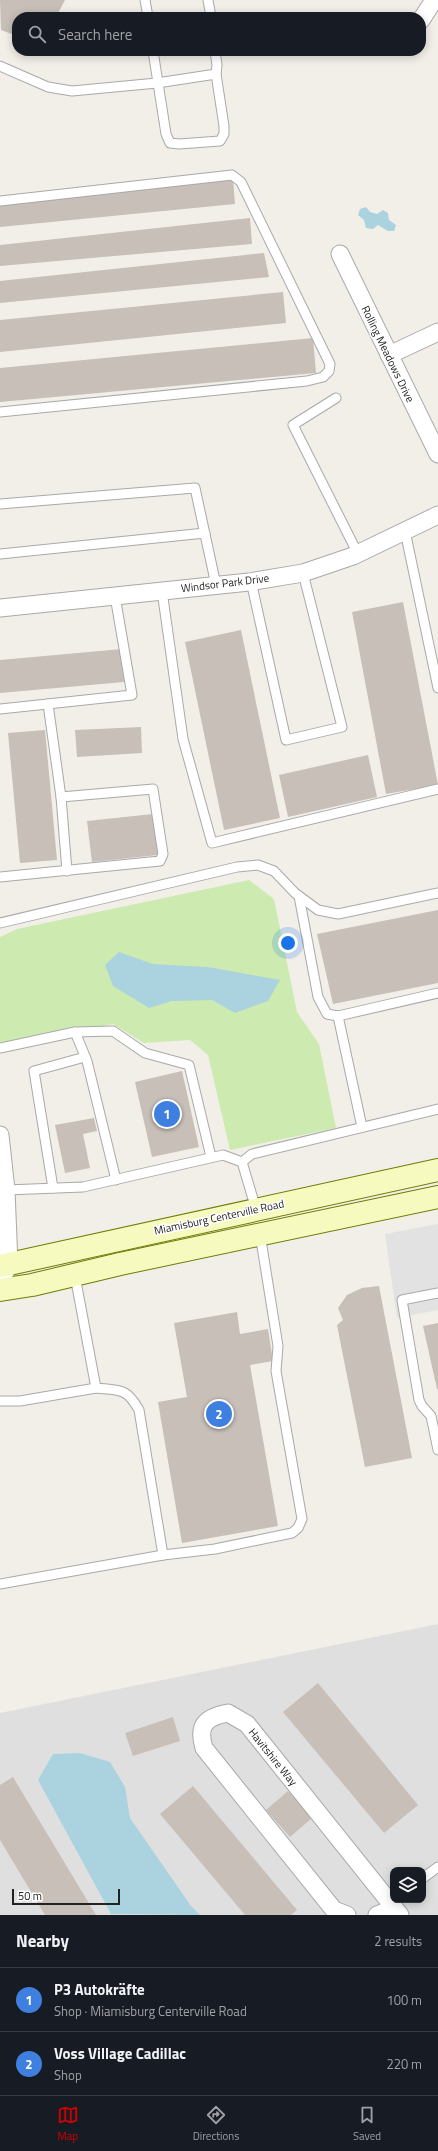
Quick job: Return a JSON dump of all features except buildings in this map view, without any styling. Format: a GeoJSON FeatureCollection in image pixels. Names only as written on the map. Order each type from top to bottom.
{"type":"FeatureCollection","features":[{"type":"Feature","properties":{"kind":"main road","name":"Miamisburg Centerville Road"},"geometry":{"type":"LineString","coordinates":[[3,1271],[256,1209],[438,1170]]}},
{"type":"Feature","properties":{"kind":"main road"},"geometry":{"type":"LineString","coordinates":[[0,1290],[75,1276],[260,1234],[438,1197]]}},
{"type":"Feature","properties":{"kind":"main road"},"geometry":{"type":"LineString","coordinates":[[256,1209],[260,1234]]}},
{"type":"Feature","properties":{"kind":"street"},"geometry":{"type":"LineString","coordinates":[[426,12],[434,0]]}},
{"type":"Feature","properties":{"kind":"street","name":"Rolling Meadows Drive"},"geometry":{"type":"LineString","coordinates":[[340,254],[438,454]]}},
{"type":"Feature","properties":{"kind":"street"},"geometry":{"type":"LineString","coordinates":[[389,355],[438,332]]}},
{"type":"Feature","properties":{"kind":"street","name":"Windsor Park Drive"},"geometry":{"type":"LineString","coordinates":[[0,608],[251,581],[303,573],[358,554],[438,515]]}},
{"type":"Feature","properties":{"kind":"street"},"geometry":{"type":"LineString","coordinates":[[0,1135],[6,1190],[3,1271]]}},
{"type":"Feature","properties":{"kind":"street","name":"Havitshire Way"},"geometry":{"type":"LineString","coordinates":[[347,1915],[334,1910],[204,1748],[200,1736],[205,1722],[214,1715],[228,1713],[246,1724],[399,1908],[377,1915]]}},
{"type":"Feature","properties":{"kind":"lane"},"geometry":{"type":"LineString","coordinates":[[145,0],[147,12]]}},
{"type":"Feature","properties":{"kind":"lane"},"geometry":{"type":"LineString","coordinates":[[208,0],[210,12]]}},
{"type":"Feature","properties":{"kind":"lane"},"geometry":{"type":"LineString","coordinates":[[154,56],[166,134],[170,143],[179,144],[220,141],[224,134],[216,74],[218,65],[217,56]]}},
{"type":"Feature","properties":{"kind":"lane"},"geometry":{"type":"LineString","coordinates":[[0,66],[48,87],[72,91],[157,83],[216,74]]}},
{"type":"Feature","properties":{"kind":"lane"},"geometry":{"type":"LineString","coordinates":[[0,200],[232,175],[241,182],[330,364],[329,371],[323,377],[307,381],[0,412]]}},
{"type":"Feature","properties":{"kind":"lane"},"geometry":{"type":"LineString","coordinates":[[336,398],[293,425],[358,554]]}},
{"type":"Feature","properties":{"kind":"lane"},"geometry":{"type":"LineString","coordinates":[[0,504],[195,488],[216,585]]}},
{"type":"Feature","properties":{"kind":"lane"},"geometry":{"type":"LineString","coordinates":[[405,531],[438,688]]}},
{"type":"Feature","properties":{"kind":"lane"},"geometry":{"type":"LineString","coordinates":[[0,554],[205,533]]}},
{"type":"Feature","properties":{"kind":"lane"},"geometry":{"type":"LineString","coordinates":[[251,581],[286,740],[342,726],[303,573]]}},
{"type":"Feature","properties":{"kind":"lane"},"geometry":{"type":"LineString","coordinates":[[162,590],[183,739],[212,843],[438,789]]}},
{"type":"Feature","properties":{"kind":"lane"},"geometry":{"type":"LineString","coordinates":[[0,709],[132,695],[115,596]]}},
{"type":"Feature","properties":{"kind":"lane"},"geometry":{"type":"LineString","coordinates":[[48,704],[61,797],[67,871]]}},
{"type":"Feature","properties":{"kind":"lane"},"geometry":{"type":"LineString","coordinates":[[0,877],[160,861],[164,854],[153,789],[61,797]]}},
{"type":"Feature","properties":{"kind":"lane"},"geometry":{"type":"LineString","coordinates":[[0,923],[237,867],[258,865],[274,871],[299,896],[318,910],[338,914],[438,893]]}},
{"type":"Feature","properties":{"kind":"lane"},"geometry":{"type":"LineString","coordinates":[[299,896],[318,997],[327,1014],[338,1016],[438,993]]}},
{"type":"Feature","properties":{"kind":"lane"},"geometry":{"type":"LineString","coordinates":[[338,1016],[362,1127]]}},
{"type":"Feature","properties":{"kind":"lane"},"geometry":{"type":"LineString","coordinates":[[0,1048],[75,1032],[113,1031],[145,1052],[188,1065],[211,1157]]}},
{"type":"Feature","properties":{"kind":"lane"},"geometry":{"type":"LineString","coordinates":[[75,1032],[85,1057],[116,1180]]}},
{"type":"Feature","properties":{"kind":"lane"},"geometry":{"type":"LineString","coordinates":[[53,1188],[34,1071],[85,1057]]}},
{"type":"Feature","properties":{"kind":"lane"},"geometry":{"type":"LineString","coordinates":[[242,1162],[252,1154],[438,1109]]}},
{"type":"Feature","properties":{"kind":"lane"},"geometry":{"type":"LineString","coordinates":[[6,1190],[83,1187],[223,1155],[242,1162]]}},
{"type":"Feature","properties":{"kind":"lane"},"geometry":{"type":"LineString","coordinates":[[242,1162],[256,1209]]}},
{"type":"Feature","properties":{"kind":"lane"},"geometry":{"type":"LineString","coordinates":[[0,1584],[163,1555],[215,1549],[292,1534],[298,1528],[302,1519],[276,1371],[278,1346],[260,1234]]}},
{"type":"Feature","properties":{"kind":"lane"},"geometry":{"type":"LineString","coordinates":[[75,1276],[96,1388]]}},
{"type":"Feature","properties":{"kind":"lane"},"geometry":{"type":"LineString","coordinates":[[438,1292],[402,1300],[419,1400],[431,1416],[438,1450]]}},
{"type":"Feature","properties":{"kind":"lane"},"geometry":{"type":"LineString","coordinates":[[0,1401],[20,1401],[96,1388],[125,1392],[132,1398],[138,1410],[163,1555]]}},
{"type":"Feature","properties":{"kind":"lane"},"geometry":{"type":"LineString","coordinates":[[426,1876],[438,1867]]}},
{"type":"Feature","properties":{"kind":"shaded area"},"geometry":{"type":"Polygon","coordinates":[[[438,1224],[438,1310],[397,1318],[385,1234],[438,1224]]]}},
{"type":"Feature","properties":{"kind":"shaded area"},"geometry":{"type":"Polygon","coordinates":[[[438,1624],[438,1915],[0,1915],[0,1713],[438,1624]]]}},
{"type":"Feature","properties":{"kind":"green space"},"geometry":{"type":"Polygon","coordinates":[[[249,880],[274,899],[297,1012],[319,1044],[336,1128],[230,1150],[208,1055],[190,1040],[144,1043],[113,1024],[0,1048],[0,937],[17,929],[249,880]]]}},
{"type":"Feature","properties":{"kind":"water"},"geometry":{"type":"Polygon","coordinates":[[[366,207],[370,212],[377,214],[383,210],[388,213],[389,220],[396,225],[394,231],[388,231],[378,225],[373,229],[366,228],[364,220],[358,215],[360,209],[366,207]]]}},
{"type":"Feature","properties":{"kind":"water"},"geometry":{"type":"Polygon","coordinates":[[[119,952],[153,964],[208,967],[280,980],[268,1001],[235,1013],[212,1000],[172,1001],[149,1008],[113,986],[105,965],[119,952]]]}},
{"type":"Feature","properties":{"kind":"water"},"geometry":{"type":"Polygon","coordinates":[[[80,1753],[110,1762],[125,1787],[130,1818],[191,1906],[200,1915],[111,1914],[38,1780],[53,1754],[80,1753]]]}},
{"type":"Feature","properties":{"kind":"place","name":"P3 Autokräfte"},"geometry":{"type":"Point","coordinates":[167,1114]}},
{"type":"Feature","properties":{"kind":"place","name":"Voss Village Cadillac"},"geometry":{"type":"Point","coordinates":[219,1414]}}]}
